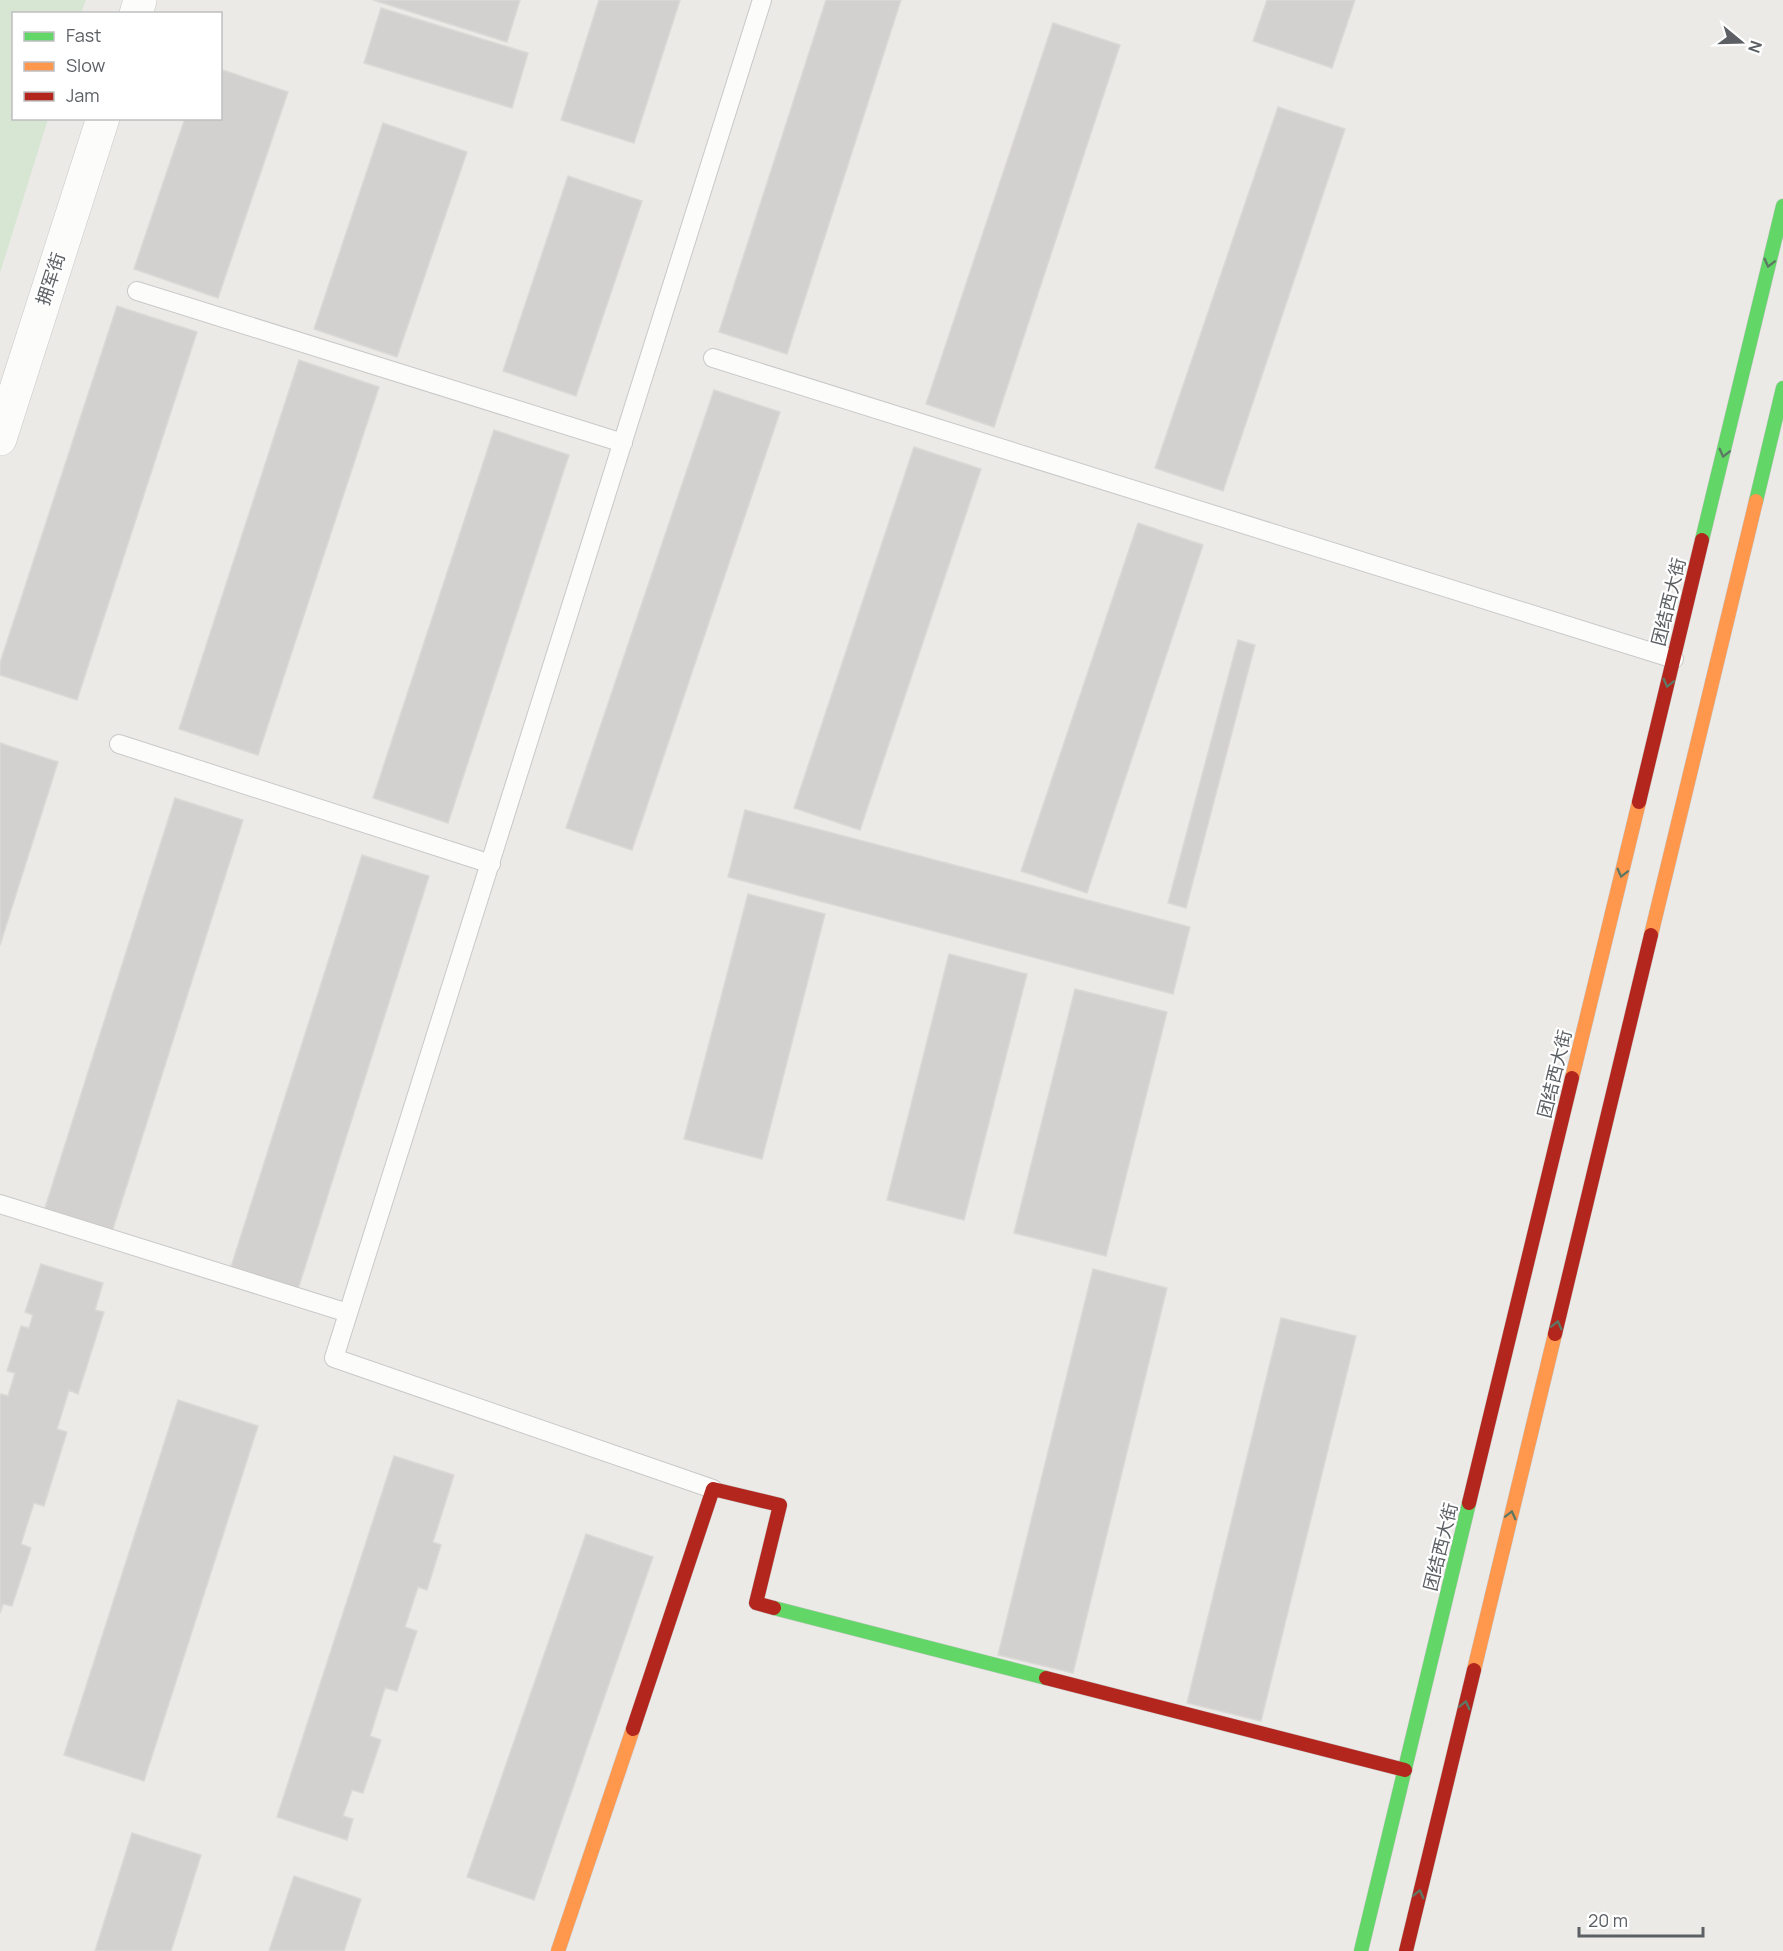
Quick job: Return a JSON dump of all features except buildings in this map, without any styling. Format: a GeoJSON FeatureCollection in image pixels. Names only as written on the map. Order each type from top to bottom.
{"type":"FeatureCollection","features":[{"type":"Feature","properties":{"kind":"main road","name":"团结西大街"},"geometry":{"type":"LineString","coordinates":[[1362,1951],[1783,206]]}},
{"type":"Feature","properties":{"kind":"main road"},"geometry":{"type":"LineString","coordinates":[[1406,1951],[1783,388]]}},
{"type":"Feature","properties":{"kind":"main road"},"geometry":{"type":"LineString","coordinates":[[558,1951],[713,1490],[780,1505],[756,1603],[1405,1770]]}},
{"type":"Feature","properties":{"kind":"street","name":"拥军街"},"geometry":{"type":"LineString","coordinates":[[0,439],[102,120]]}},
{"type":"Feature","properties":{"kind":"lane"},"geometry":{"type":"LineString","coordinates":[[713,1490],[334,1358],[762,0]]}},
{"type":"Feature","properties":{"kind":"lane"},"geometry":{"type":"LineString","coordinates":[[137,291],[623,443]]}},
{"type":"Feature","properties":{"kind":"lane"},"geometry":{"type":"LineString","coordinates":[[713,358],[1674,659]]}},
{"type":"Feature","properties":{"kind":"lane"},"geometry":{"type":"LineString","coordinates":[[119,744],[491,864]]}},
{"type":"Feature","properties":{"kind":"lane"},"geometry":{"type":"LineString","coordinates":[[0,1204],[348,1313]]}},
{"type":"Feature","properties":{"kind":"green space"},"geometry":{"type":"Polygon","coordinates":[[[0,0],[86,0],[81,12],[12,12],[12,120],[48,120],[0,273],[0,0]]]}},
{"type":"Feature","properties":{"kind":"traffic: fast"},"geometry":{"type":"LineString","coordinates":[[1702,540],[1783,206]]}},
{"type":"Feature","properties":{"kind":"traffic: fast"},"geometry":{"type":"LineString","coordinates":[[1756,501],[1783,388]]}},
{"type":"Feature","properties":{"kind":"traffic: fast"},"geometry":{"type":"LineString","coordinates":[[1361,1951],[1469,1503]]}},
{"type":"Feature","properties":{"kind":"traffic: fast"},"geometry":{"type":"LineString","coordinates":[[774,1608],[1046,1678]]}},
{"type":"Feature","properties":{"kind":"traffic: slow"},"geometry":{"type":"LineString","coordinates":[[1651,935],[1756,501]]}},
{"type":"Feature","properties":{"kind":"traffic: slow"},"geometry":{"type":"LineString","coordinates":[[1572,1078],[1639,802]]}},
{"type":"Feature","properties":{"kind":"traffic: slow"},"geometry":{"type":"LineString","coordinates":[[1474,1670],[1555,1334]]}},
{"type":"Feature","properties":{"kind":"traffic: slow"},"geometry":{"type":"LineString","coordinates":[[558,1951],[633,1729]]}},
{"type":"Feature","properties":{"kind":"traffic: jam"},"geometry":{"type":"LineString","coordinates":[[1639,802],[1702,540]]}},
{"type":"Feature","properties":{"kind":"traffic: jam"},"geometry":{"type":"LineString","coordinates":[[1555,1334],[1651,935]]}},
{"type":"Feature","properties":{"kind":"traffic: jam"},"geometry":{"type":"LineString","coordinates":[[1469,1503],[1572,1078]]}},
{"type":"Feature","properties":{"kind":"traffic: jam"},"geometry":{"type":"LineString","coordinates":[[633,1729],[713,1489],[780,1505],[756,1603],[774,1608]]}},
{"type":"Feature","properties":{"kind":"traffic: jam"},"geometry":{"type":"LineString","coordinates":[[1406,1951],[1474,1670]]}},
{"type":"Feature","properties":{"kind":"traffic: jam"},"geometry":{"type":"LineString","coordinates":[[1046,1678],[1405,1770]]}}]}
